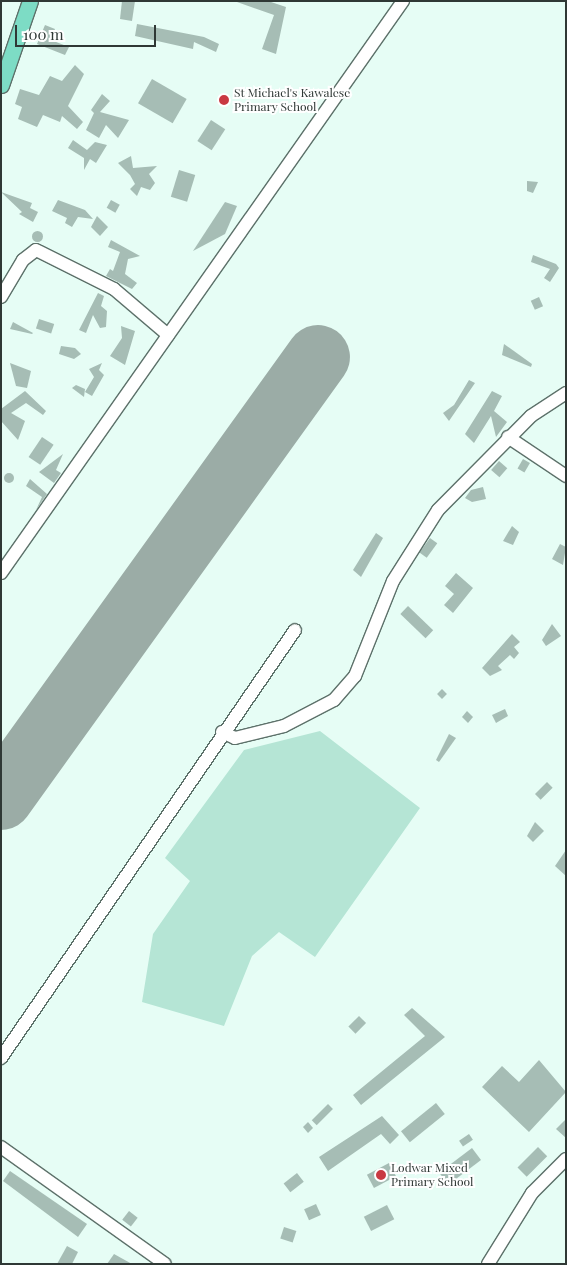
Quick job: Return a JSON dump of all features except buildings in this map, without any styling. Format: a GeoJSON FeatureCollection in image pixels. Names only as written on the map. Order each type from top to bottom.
{"type":"FeatureCollection","features":[{"type":"Feature","properties":{"kind":"main road"},"geometry":{"type":"LineString","coordinates":[[1,85],[30,1]]}},
{"type":"Feature","properties":{"kind":"street"},"geometry":{"type":"LineString","coordinates":[[1,572],[403,1]]}},
{"type":"Feature","properties":{"kind":"street"},"geometry":{"type":"LineString","coordinates":[[1,297],[6,278],[36,250],[114,289],[168,335]]}},
{"type":"Feature","properties":{"kind":"street"},"geometry":{"type":"LineString","coordinates":[[222,732],[235,738],[284,726],[334,700],[354,676],[412,549],[445,500],[508,437],[546,404],[566,393]]}},
{"type":"Feature","properties":{"kind":"street"},"geometry":{"type":"LineString","coordinates":[[508,437],[566,476]]}},
{"type":"Feature","properties":{"kind":"street"},"geometry":{"type":"LineString","coordinates":[[1,1058],[222,732],[295,630]]}},
{"type":"Feature","properties":{"kind":"street"},"geometry":{"type":"LineString","coordinates":[[1,1147],[165,1264]]}},
{"type":"Feature","properties":{"kind":"street"},"geometry":{"type":"LineString","coordinates":[[488,1264],[532,1193],[566,1159]]}},
{"type":"Feature","properties":{"kind":"green space"},"geometry":{"type":"Polygon","coordinates":[[[320,731],[420,808],[315,957],[279,932],[252,956],[224,1026],[142,1002],[153,934],[190,881],[165,858],[244,750],[320,731]]]}},
{"type":"Feature","properties":{"kind":"runway"},"geometry":{"type":"LineString","coordinates":[[1,798],[318,357]]}},
{"type":"Feature","properties":{"kind":"place","name":"St Michael's Kawalese Primary School"},"geometry":{"type":"Point","coordinates":[224,100]}},
{"type":"Feature","properties":{"kind":"place","name":"Lodwar Mixed Primary School"},"geometry":{"type":"Point","coordinates":[381,1175]}}]}
